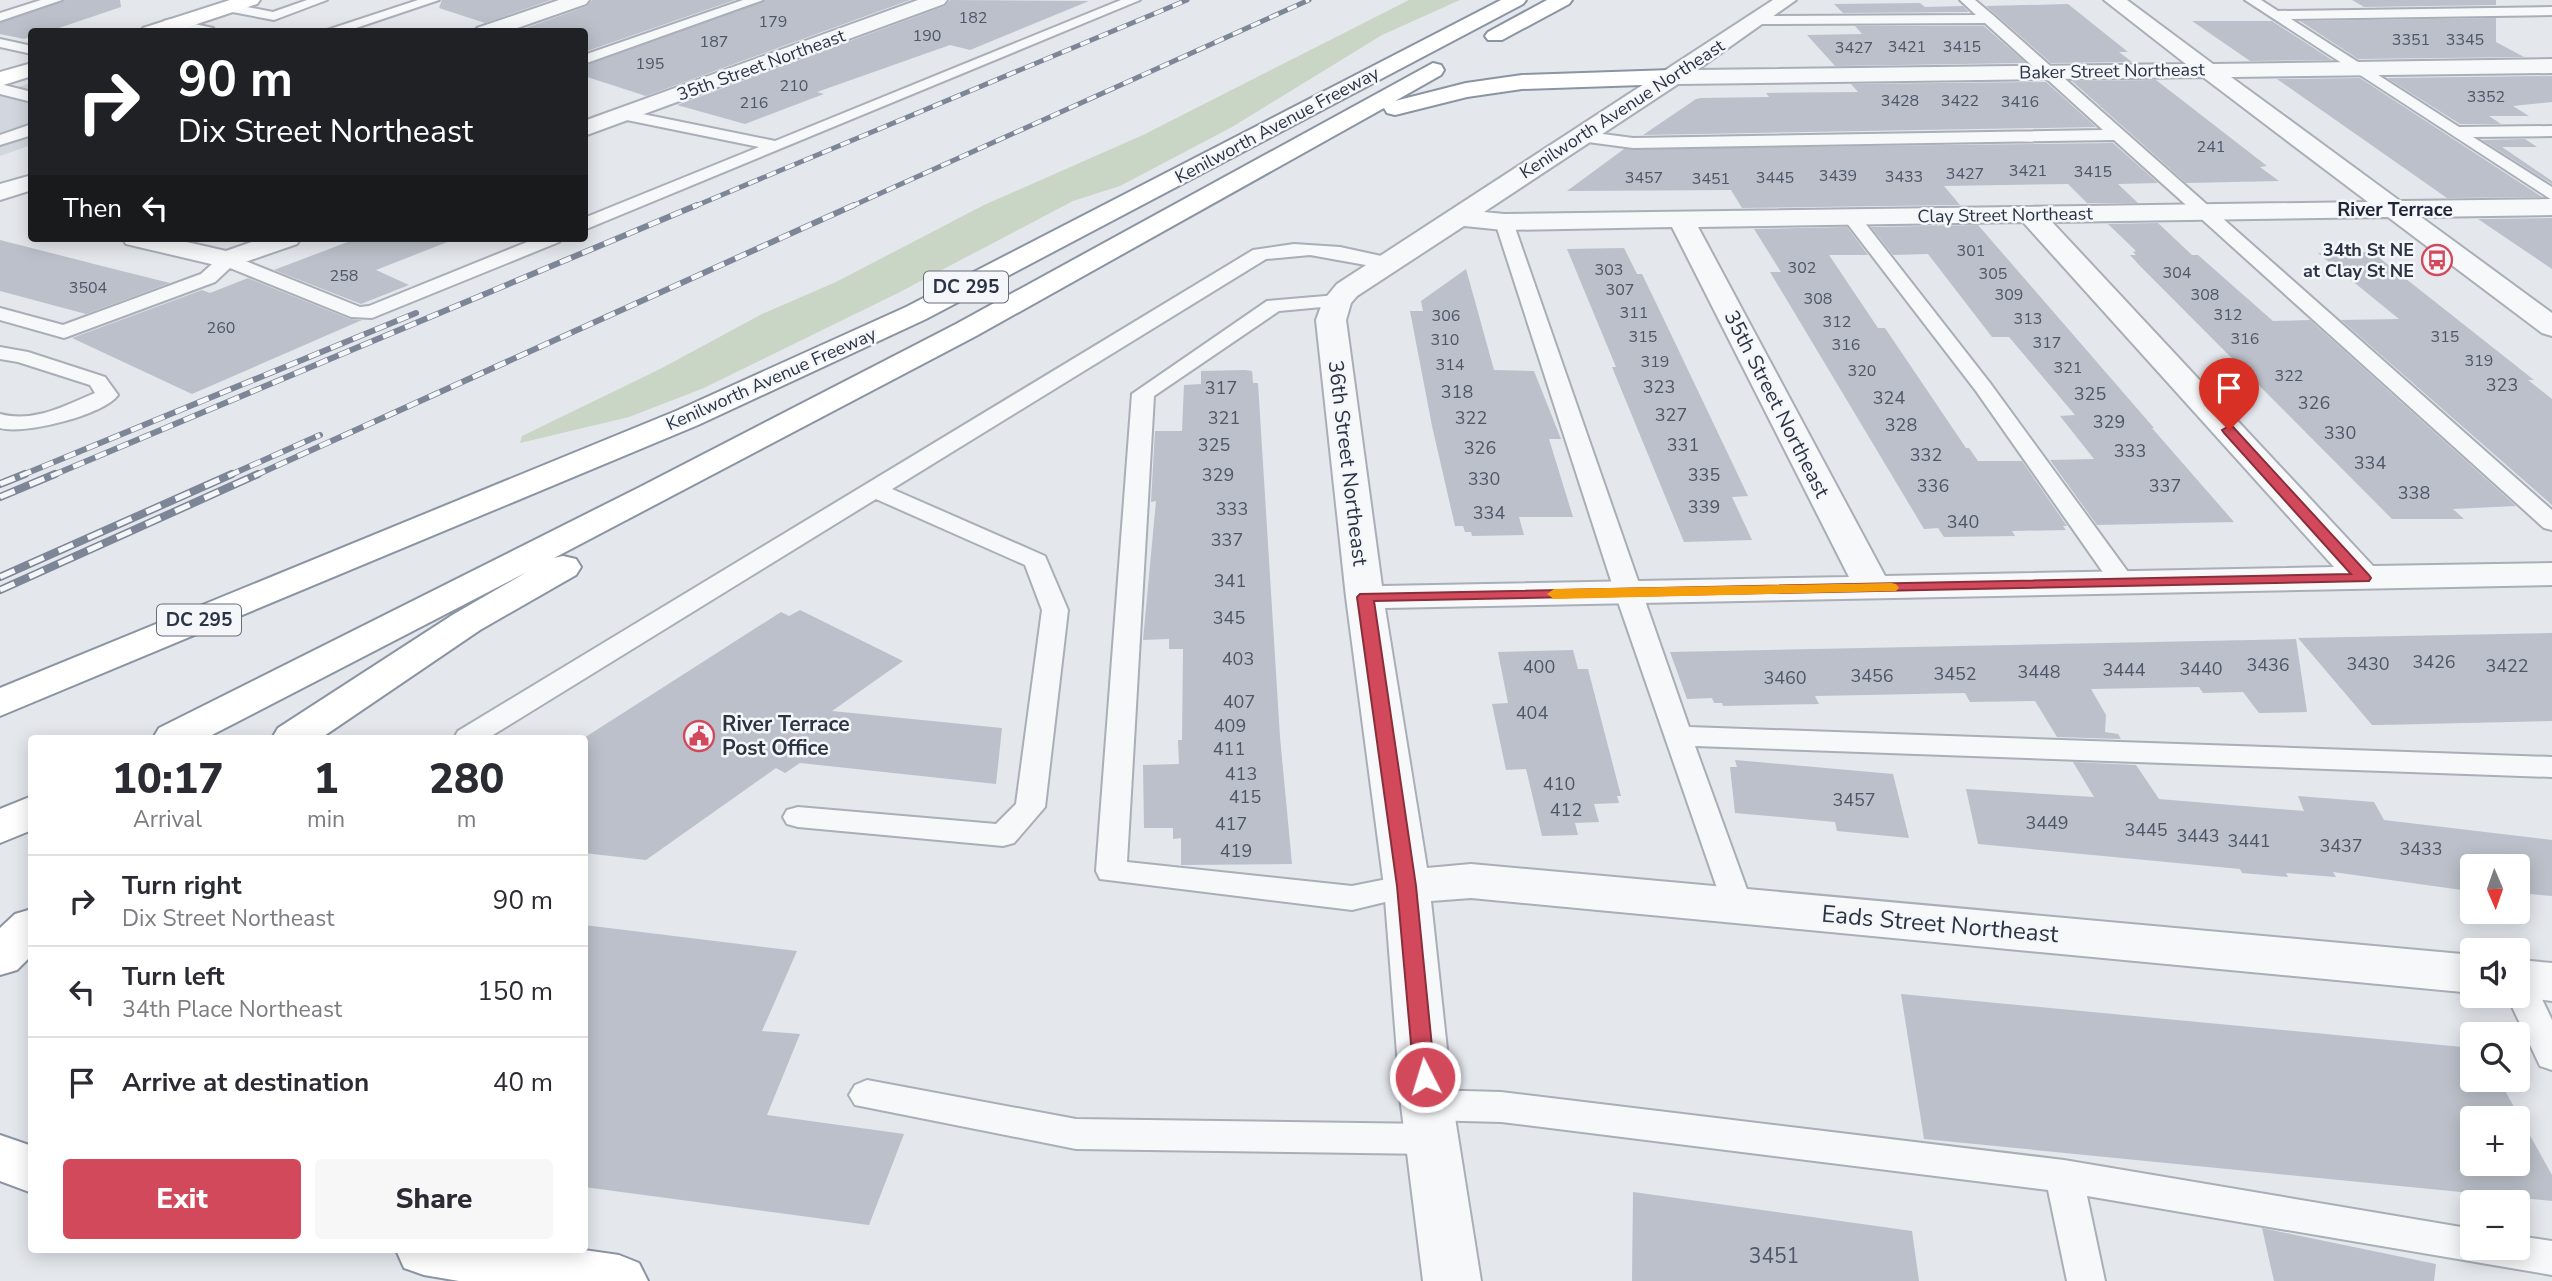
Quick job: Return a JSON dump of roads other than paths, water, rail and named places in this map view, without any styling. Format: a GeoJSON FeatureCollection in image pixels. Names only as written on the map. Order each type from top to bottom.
{"type":"FeatureCollection","features":[{"type":"Feature","properties":{"kind":"main road"},"geometry":{"type":"LineString","coordinates":[[162,28],[250,0]]}},
{"type":"Feature","properties":{"kind":"main road","name":"Kenilworth Avenue Freeway"},"geometry":{"type":"LineString","coordinates":[[0,702],[687,418],[916,313],[1516,0]]}},
{"type":"Feature","properties":{"kind":"main road"},"geometry":{"type":"LineString","coordinates":[[1473,49],[1562,0]]}},
{"type":"Feature","properties":{"kind":"main road","name":"Kenilworth Avenue Freeway"},"geometry":{"type":"LineString","coordinates":[[180,735],[742,448],[940,343],[1273,164],[1450,61]]}},
{"type":"Feature","properties":{"kind":"main road"},"geometry":{"type":"LineString","coordinates":[[0,79],[28,66]]}},
{"type":"Feature","properties":{"kind":"main road"},"geometry":{"type":"LineString","coordinates":[[1273,164],[1400,106],[1432,97],[1535,81],[1671,77]]}},
{"type":"Feature","properties":{"kind":"main road"},"geometry":{"type":"LineString","coordinates":[[298,735],[467,622],[646,519],[940,343]]}},
{"type":"Feature","properties":{"kind":"main road"},"geometry":{"type":"LineString","coordinates":[[0,730],[398,538]]}},
{"type":"Feature","properties":{"kind":"main road"},"geometry":{"type":"LineString","coordinates":[[0,828],[28,813]]}},
{"type":"Feature","properties":{"kind":"main road"},"geometry":{"type":"LineString","coordinates":[[0,957],[28,930]]}},
{"type":"Feature","properties":{"kind":"main road"},"geometry":{"type":"LineString","coordinates":[[0,1158],[28,1168]]}},
{"type":"Feature","properties":{"kind":"main road"},"geometry":{"type":"LineString","coordinates":[[0,1180],[28,1184]]}},
{"type":"Feature","properties":{"kind":"main road"},"geometry":{"type":"LineString","coordinates":[[443,1253],[619,1281]]}},
{"type":"Feature","properties":{"kind":"street"},"geometry":{"type":"LineString","coordinates":[[496,28],[579,0]]}},
{"type":"Feature","properties":{"kind":"street","name":"35th Street Northeast"},"geometry":{"type":"LineString","coordinates":[[588,128],[937,0]]}},
{"type":"Feature","properties":{"kind":"street","name":"Kenilworth Avenue Northeast"},"geometry":{"type":"LineString","coordinates":[[1457,217],[1786,0]]}},
{"type":"Feature","properties":{"kind":"street"},"geometry":{"type":"LineString","coordinates":[[2114,0],[2552,327]]}},
{"type":"Feature","properties":{"kind":"street"},"geometry":{"type":"LineString","coordinates":[[171,25],[186,28]]}},
{"type":"Feature","properties":{"kind":"street","name":"Baker Street Northeast"},"geometry":{"type":"LineString","coordinates":[[1671,77],[2552,66]]}},
{"type":"Feature","properties":{"kind":"street"},"geometry":{"type":"LineString","coordinates":[[588,108],[623,115]]}},
{"type":"Feature","properties":{"kind":"street"},"geometry":{"type":"LineString","coordinates":[[0,192],[28,183]]}},
{"type":"Feature","properties":{"kind":"street","name":"Clay Street Northeast"},"geometry":{"type":"LineString","coordinates":[[1457,217],[1504,222],[2552,207]]}},
{"type":"Feature","properties":{"kind":"street"},"geometry":{"type":"LineString","coordinates":[[2031,215],[2364,578]]}},
{"type":"Feature","properties":{"kind":"street"},"geometry":{"type":"LineString","coordinates":[[1337,302],[1347,290],[1457,217]]}},
{"type":"Feature","properties":{"kind":"street","name":"35th Street Northeast"},"geometry":{"type":"LineString","coordinates":[[1681,220],[1873,588]]}},
{"type":"Feature","properties":{"kind":"street"},"geometry":{"type":"LineString","coordinates":[[152,242],[228,260],[277,242]]}},
{"type":"Feature","properties":{"kind":"street","name":"36th Street Northeast"},"geometry":{"type":"LineString","coordinates":[[1337,302],[1331,320],[1365,597],[1406,886],[1429,1122],[1450,1278]]}},
{"type":"Feature","properties":{"kind":"street"},"geometry":{"type":"LineString","coordinates":[[1365,597],[2552,574]]}},
{"type":"Feature","properties":{"kind":"street","name":"Eads Street Northeast"},"geometry":{"type":"LineString","coordinates":[[1406,886],[1471,881],[2460,973]]}},
{"type":"Feature","properties":{"kind":"street"},"geometry":{"type":"LineString","coordinates":[[2530,981],[2552,982]]}},
{"type":"Feature","properties":{"kind":"lane"},"geometry":{"type":"LineString","coordinates":[[0,18],[55,0]]}},
{"type":"Feature","properties":{"kind":"lane"},"geometry":{"type":"LineString","coordinates":[[275,16],[320,0]]}},
{"type":"Feature","properties":{"kind":"lane"},"geometry":{"type":"LineString","coordinates":[[341,28],[432,0]]}},
{"type":"Feature","properties":{"kind":"lane"},"geometry":{"type":"LineString","coordinates":[[588,59],[756,0]]}},
{"type":"Feature","properties":{"kind":"lane"},"geometry":{"type":"LineString","coordinates":[[588,223],[1133,0]]}},
{"type":"Feature","properties":{"kind":"lane"},"geometry":{"type":"LineString","coordinates":[[1967,0],[2552,523]]}},
{"type":"Feature","properties":{"kind":"lane"},"geometry":{"type":"LineString","coordinates":[[2252,0],[2552,195]]}},
{"type":"Feature","properties":{"kind":"lane"},"geometry":{"type":"LineString","coordinates":[[228,7],[290,21],[272,28]]}},
{"type":"Feature","properties":{"kind":"lane"},"geometry":{"type":"LineString","coordinates":[[2275,15],[2552,11]]}},
{"type":"Feature","properties":{"kind":"lane"},"geometry":{"type":"LineString","coordinates":[[1756,20],[1989,19]]}},
{"type":"Feature","properties":{"kind":"lane"},"geometry":{"type":"LineString","coordinates":[[0,43],[28,64]]}},
{"type":"Feature","properties":{"kind":"lane"},"geometry":{"type":"LineString","coordinates":[[0,89],[28,96]]}},
{"type":"Feature","properties":{"kind":"lane"},"geometry":{"type":"LineString","coordinates":[[0,104],[28,96]]}},
{"type":"Feature","properties":{"kind":"lane"},"geometry":{"type":"LineString","coordinates":[[623,115],[777,146]]}},
{"type":"Feature","properties":{"kind":"lane"},"geometry":{"type":"LineString","coordinates":[[0,140],[28,131]]}},
{"type":"Feature","properties":{"kind":"lane"},"geometry":{"type":"LineString","coordinates":[[2455,132],[2552,131]]}},
{"type":"Feature","properties":{"kind":"lane"},"geometry":{"type":"LineString","coordinates":[[1580,136],[1633,143],[2117,135]]}},
{"type":"Feature","properties":{"kind":"lane"},"geometry":{"type":"LineString","coordinates":[[1852,218],[1983,387],[2123,583]]}},
{"type":"Feature","properties":{"kind":"lane"},"geometry":{"type":"LineString","coordinates":[[1504,222],[1628,593],[1737,906]]}},
{"type":"Feature","properties":{"kind":"lane"},"geometry":{"type":"LineString","coordinates":[[0,314],[64,332],[208,278],[228,260],[358,313],[372,312],[543,242]]}},
{"type":"Feature","properties":{"kind":"lane"},"geometry":{"type":"LineString","coordinates":[[473,735],[1260,254],[1288,248],[1318,248],[1388,263]]}},
{"type":"Feature","properties":{"kind":"lane"},"geometry":{"type":"LineString","coordinates":[[1337,302],[1274,305],[1143,394],[1111,871],[1352,898],[1406,886]]}},
{"type":"Feature","properties":{"kind":"lane"},"geometry":{"type":"LineString","coordinates":[[0,353],[21,356],[98,381],[107,395],[61,414],[18,426],[0,421]]}},
{"type":"Feature","properties":{"kind":"lane"},"geometry":{"type":"LineString","coordinates":[[798,817],[1003,835],[1030,807],[1055,611],[1036,561],[874,490]]}},
{"type":"Feature","properties":{"kind":"lane"},"geometry":{"type":"LineString","coordinates":[[1678,736],[2552,766]]}},
{"type":"Feature","properties":{"kind":"lane"},"geometry":{"type":"LineString","coordinates":[[2530,1007],[2552,1056]]}},
{"type":"Feature","properties":{"kind":"lane"},"geometry":{"type":"LineString","coordinates":[[867,1095],[1076,1134],[1429,1122],[1501,1107],[2064,1176],[2460,1244]]}},
{"type":"Feature","properties":{"kind":"lane"},"geometry":{"type":"LineString","coordinates":[[2064,1176],[2086,1281]]}},
{"type":"Feature","properties":{"kind":"lane"},"geometry":{"type":"LineString","coordinates":[[2530,1255],[2552,1258]]}},
{"type":"Feature","properties":{"kind":"railway"},"geometry":{"type":"LineString","coordinates":[[693,207],[1187,0]]}},
{"type":"Feature","properties":{"kind":"railway"},"geometry":{"type":"LineString","coordinates":[[850,207],[1309,0]]}},
{"type":"Feature","properties":{"kind":"railway"},"geometry":{"type":"LineString","coordinates":[[51,476],[697,205]]}},
{"type":"Feature","properties":{"kind":"railway"},"geometry":{"type":"LineString","coordinates":[[254,476],[854,205]]}},
{"type":"Feature","properties":{"kind":"railway"},"geometry":{"type":"LineString","coordinates":[[20,476],[416,313]]}},
{"type":"Feature","properties":{"kind":"railway"},"geometry":{"type":"LineString","coordinates":[[228,476],[320,435]]}},
{"type":"Feature","properties":{"kind":"railway"},"geometry":{"type":"LineString","coordinates":[[20,476],[25,474]]}},
{"type":"Feature","properties":{"kind":"railway"},"geometry":{"type":"LineString","coordinates":[[0,497],[55,474]]}},
{"type":"Feature","properties":{"kind":"railway"},"geometry":{"type":"LineString","coordinates":[[0,577],[232,474]]}},
{"type":"Feature","properties":{"kind":"railway"},"geometry":{"type":"LineString","coordinates":[[0,590],[258,474]]}},
{"type":"Feature","properties":{"kind":"railway"},"geometry":{"type":"LineString","coordinates":[[0,484],[20,476]]}},
{"type":"Feature","properties":{"kind":"place","name":"34th St NE at Clay St NE"},"geometry":{"type":"Point","coordinates":[2437,260]}},
{"type":"Feature","properties":{"kind":"place","name":"River Terrace Post Office"},"geometry":{"type":"Point","coordinates":[699,736]}},
{"type":"Feature","properties":{"kind":"district","name":"River Terrace"},"geometry":{"type":"Point","coordinates":[2395,210]}}]}
